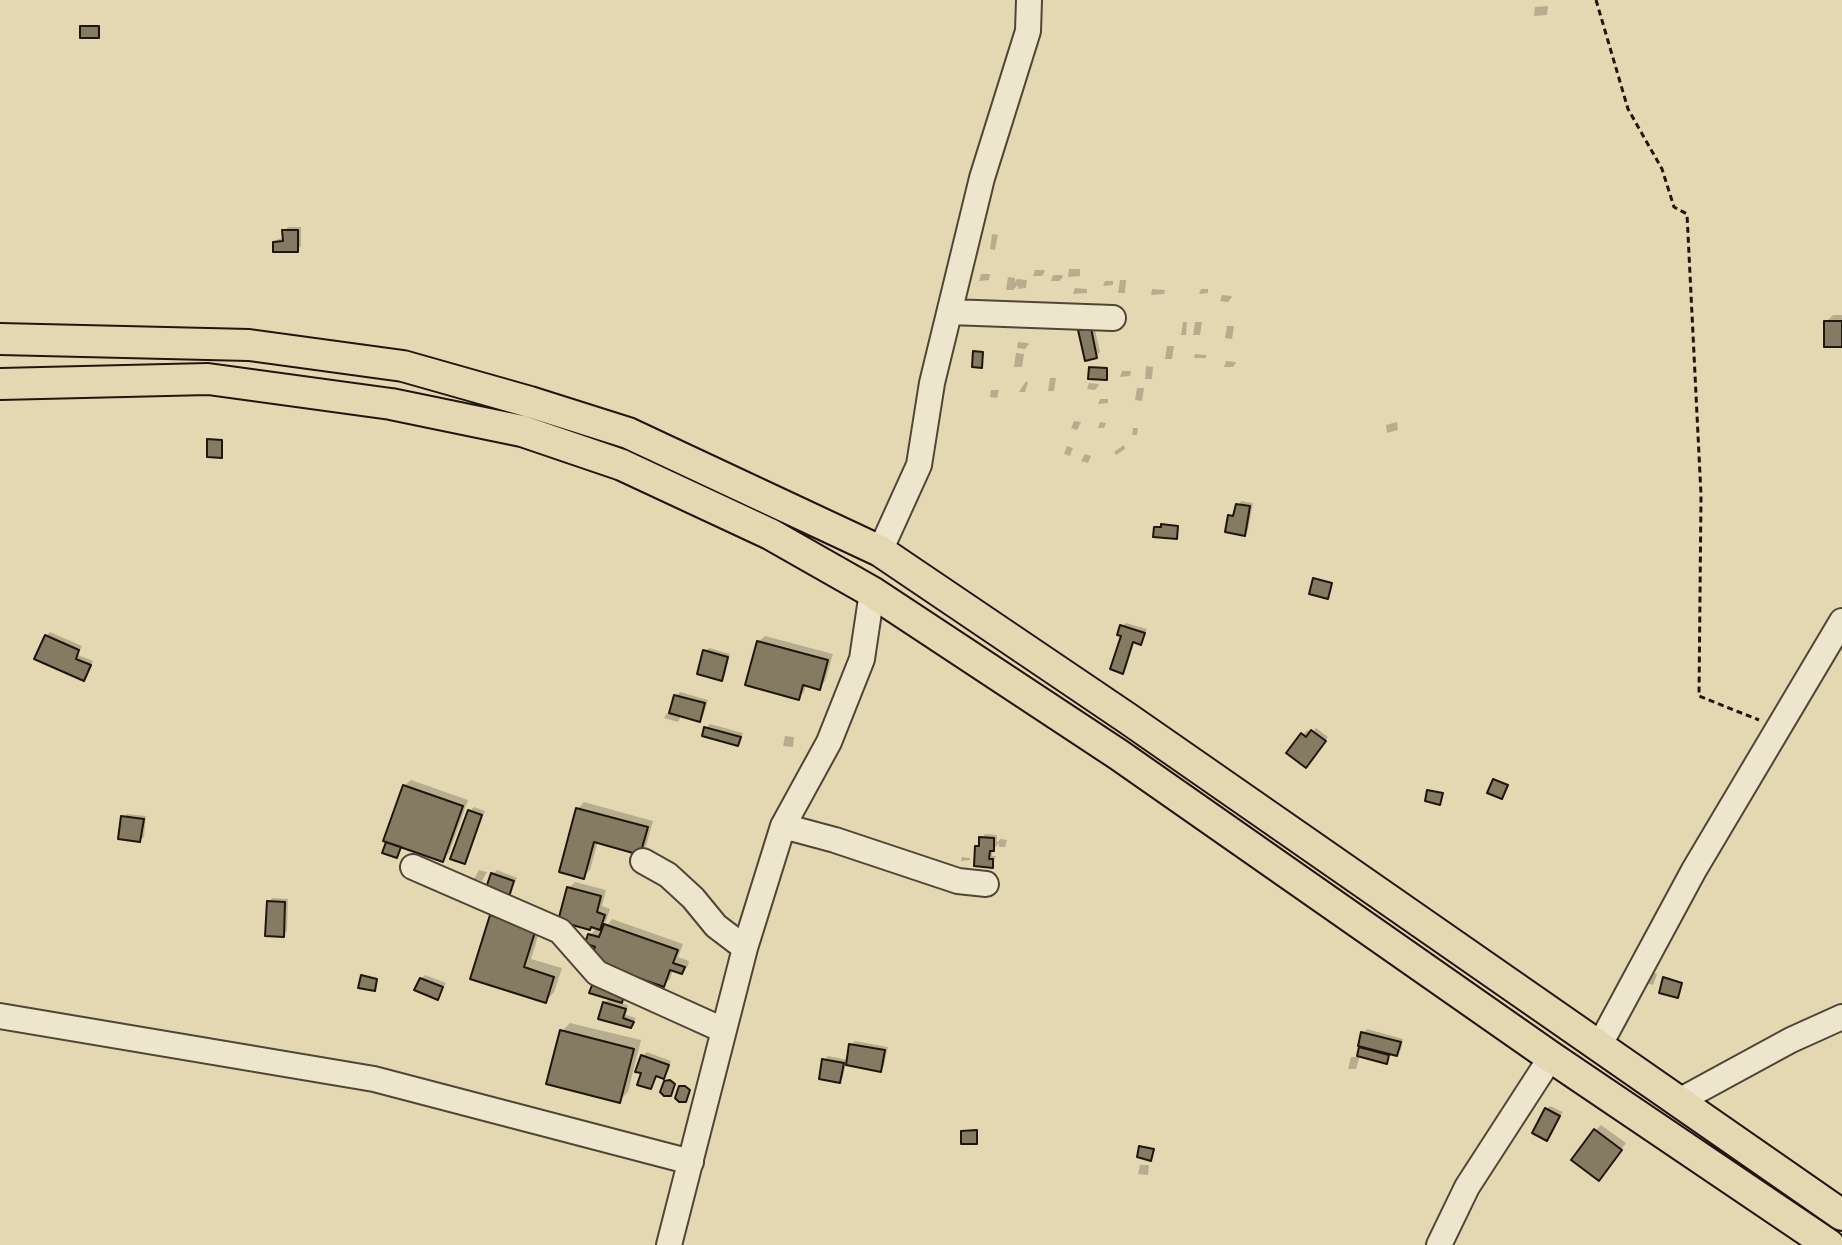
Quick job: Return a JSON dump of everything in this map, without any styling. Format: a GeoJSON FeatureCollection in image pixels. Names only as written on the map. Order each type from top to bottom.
{"type":"FeatureCollection","features":[{"type":"Feature","properties":{"kind":"main road"},"geometry":{"type":"LineString","coordinates":[[0,339],[249,345],[403,366],[628,433],[880,551],[1127,718],[1842,1215]]}},
{"type":"Feature","properties":{"kind":"main road"},"geometry":{"type":"LineString","coordinates":[[0,384],[208,379],[391,404],[522,431],[622,465],[770,534],[872,592],[1119,755],[1551,1057],[1829,1245]]}},
{"type":"Feature","properties":{"kind":"main road"},"geometry":{"type":"LineString","coordinates":[[1779,1212],[1797,1184]]}},
{"type":"Feature","properties":{"kind":"street"},"geometry":{"type":"LineString","coordinates":[[880,551],[919,465],[932,383],[982,178],[1028,31],[1029,0]]}},
{"type":"Feature","properties":{"kind":"street"},"geometry":{"type":"LineString","coordinates":[[950,312],[1113,318]]}},
{"type":"Feature","properties":{"kind":"street"},"geometry":{"type":"LineString","coordinates":[[669,1245],[745,948],[783,826],[829,742],[862,659],[872,592]]}},
{"type":"Feature","properties":{"kind":"street"},"geometry":{"type":"LineString","coordinates":[[1598,1048],[1694,870],[1842,621]]}},
{"type":"Feature","properties":{"kind":"street"},"geometry":{"type":"LineString","coordinates":[[783,826],[958,881],[986,884]]}},
{"type":"Feature","properties":{"kind":"street"},"geometry":{"type":"LineString","coordinates":[[643,861],[668,875],[693,898],[716,926],[745,948]]}},
{"type":"Feature","properties":{"kind":"street"},"geometry":{"type":"LineString","coordinates":[[413,867],[560,931],[597,973],[723,1030]]}},
{"type":"Feature","properties":{"kind":"street"},"geometry":{"type":"LineString","coordinates":[[0,1016],[374,1079],[691,1162]]}},
{"type":"Feature","properties":{"kind":"street"},"geometry":{"type":"LineString","coordinates":[[1677,1102],[1791,1040],[1842,1017]]}},
{"type":"Feature","properties":{"kind":"street"},"geometry":{"type":"LineString","coordinates":[[1439,1245],[1467,1187],[1551,1057]]}},
{"type":"Feature","properties":{"kind":"path"},"geometry":{"type":"LineString","coordinates":[[1596,0],[1628,109],[1662,169],[1674,207],[1687,214],[1701,495],[1699,696],[1779,728]]}},
{"type":"Feature","properties":{"kind":"building"},"geometry":{"type":"Polygon","coordinates":[[[80,26],[99,26],[99,38],[80,38],[80,26]]]}},
{"type":"Feature","properties":{"kind":"building"},"geometry":{"type":"Polygon","coordinates":[[[282,230],[298,230],[298,252],[273,252],[273,242],[283,241],[282,230]]]}},
{"type":"Feature","properties":{"kind":"building"},"geometry":{"type":"Polygon","coordinates":[[[1824,321],[1842,321],[1842,347],[1824,347],[1824,321]]]}},
{"type":"Feature","properties":{"kind":"building"},"geometry":{"type":"Polygon","coordinates":[[[1091,328],[1097,358],[1085,361],[1078,330],[1091,328]]]}},
{"type":"Feature","properties":{"kind":"building"},"geometry":{"type":"Polygon","coordinates":[[[973,351],[983,352],[982,368],[972,367],[973,351]]]}},
{"type":"Feature","properties":{"kind":"building"},"geometry":{"type":"Polygon","coordinates":[[[1089,367],[1107,368],[1107,380],[1088,379],[1089,367]]]}},
{"type":"Feature","properties":{"kind":"building"},"geometry":{"type":"Polygon","coordinates":[[[207,439],[222,440],[222,458],[207,457],[207,439]]]}},
{"type":"Feature","properties":{"kind":"building"},"geometry":{"type":"Polygon","coordinates":[[[1236,504],[1250,506],[1245,536],[1225,532],[1228,515],[1233,516],[1236,504]]]}},
{"type":"Feature","properties":{"kind":"building"},"geometry":{"type":"Polygon","coordinates":[[[1161,524],[1178,526],[1177,539],[1153,537],[1154,527],[1161,527],[1161,524]]]}},
{"type":"Feature","properties":{"kind":"building"},"geometry":{"type":"Polygon","coordinates":[[[1313,578],[1332,583],[1328,599],[1309,594],[1313,578]]]}},
{"type":"Feature","properties":{"kind":"building"},"geometry":{"type":"Polygon","coordinates":[[[1120,625],[1145,633],[1141,645],[1133,642],[1123,674],[1110,669],[1121,636],[1117,635],[1120,625]]]}},
{"type":"Feature","properties":{"kind":"building"},"geometry":{"type":"Polygon","coordinates":[[[45,635],[79,650],[76,659],[91,665],[84,681],[34,659],[45,635]]]}},
{"type":"Feature","properties":{"kind":"building"},"geometry":{"type":"Polygon","coordinates":[[[757,641],[828,660],[820,690],[803,685],[799,700],[745,685],[757,641]]]}},
{"type":"Feature","properties":{"kind":"building"},"geometry":{"type":"Polygon","coordinates":[[[703,650],[728,657],[722,681],[697,674],[703,650]]]}},
{"type":"Feature","properties":{"kind":"building"},"geometry":{"type":"Polygon","coordinates":[[[674,695],[705,703],[700,722],[669,713],[674,695]]]}},
{"type":"Feature","properties":{"kind":"building"},"geometry":{"type":"Polygon","coordinates":[[[704,727],[741,737],[738,746],[702,736],[704,727]]]}},
{"type":"Feature","properties":{"kind":"building"},"geometry":{"type":"Polygon","coordinates":[[[1311,730],[1326,741],[1306,768],[1286,753],[1301,733],[1306,737],[1311,730]]]}},
{"type":"Feature","properties":{"kind":"building"},"geometry":{"type":"Polygon","coordinates":[[[1493,779],[1508,785],[1502,799],[1487,793],[1493,779]]]}},
{"type":"Feature","properties":{"kind":"building"},"geometry":{"type":"Polygon","coordinates":[[[403,785],[463,806],[443,862],[383,841],[403,785]]]}},
{"type":"Feature","properties":{"kind":"building"},"geometry":{"type":"Polygon","coordinates":[[[1427,790],[1443,793],[1440,805],[1425,801],[1427,790]]]}},
{"type":"Feature","properties":{"kind":"building"},"geometry":{"type":"Polygon","coordinates":[[[576,808],[648,827],[640,855],[594,842],[584,879],[559,872],[576,808]]]}},
{"type":"Feature","properties":{"kind":"building"},"geometry":{"type":"Polygon","coordinates":[[[468,810],[482,815],[465,864],[450,859],[468,810]]]}},
{"type":"Feature","properties":{"kind":"building"},"geometry":{"type":"Polygon","coordinates":[[[121,816],[144,819],[140,842],[118,839],[121,816]]]}},
{"type":"Feature","properties":{"kind":"building"},"geometry":{"type":"Polygon","coordinates":[[[979,837],[994,838],[994,851],[990,851],[989,859],[993,859],[993,868],[974,866],[975,846],[979,846],[979,837]]]}},
{"type":"Feature","properties":{"kind":"building"},"geometry":{"type":"Polygon","coordinates":[[[386,842],[401,847],[397,858],[382,853],[386,842]]]}},
{"type":"Feature","properties":{"kind":"building"},"geometry":{"type":"Polygon","coordinates":[[[491,873],[514,881],[508,900],[485,891],[491,873]]]}},
{"type":"Feature","properties":{"kind":"building"},"geometry":{"type":"Polygon","coordinates":[[[567,887],[601,896],[597,912],[605,915],[600,930],[558,921],[567,887]]]}},
{"type":"Feature","properties":{"kind":"building"},"geometry":{"type":"Polygon","coordinates":[[[267,901],[285,902],[284,937],[265,936],[267,901]]]}},
{"type":"Feature","properties":{"kind":"building"},"geometry":{"type":"Polygon","coordinates":[[[490,915],[536,929],[524,967],[554,977],[546,1003],[470,979],[490,915]]]}},
{"type":"Feature","properties":{"kind":"building"},"geometry":{"type":"Polygon","coordinates":[[[604,924],[678,950],[673,963],[685,967],[682,974],[670,970],[664,987],[590,961],[595,947],[585,943],[588,934],[599,937],[604,924]]]}},
{"type":"Feature","properties":{"kind":"building"},"geometry":{"type":"Polygon","coordinates":[[[361,975],[377,979],[375,991],[358,988],[361,975]]]}},
{"type":"Feature","properties":{"kind":"building"},"geometry":{"type":"Polygon","coordinates":[[[1663,977],[1682,983],[1678,998],[1659,993],[1663,977]]]}},
{"type":"Feature","properties":{"kind":"building"},"geometry":{"type":"Polygon","coordinates":[[[420,978],[443,987],[438,1000],[414,990],[420,978]]]}},
{"type":"Feature","properties":{"kind":"building"},"geometry":{"type":"Polygon","coordinates":[[[592,985],[624,994],[622,1003],[589,993],[592,985]]]}},
{"type":"Feature","properties":{"kind":"building"},"geometry":{"type":"Polygon","coordinates":[[[603,1002],[626,1009],[623,1018],[634,1022],[631,1028],[598,1019],[603,1002]]]}},
{"type":"Feature","properties":{"kind":"building"},"geometry":{"type":"Polygon","coordinates":[[[560,1030],[634,1049],[620,1103],[546,1084],[560,1030]]]}},
{"type":"Feature","properties":{"kind":"building"},"geometry":{"type":"Polygon","coordinates":[[[1361,1032],[1401,1042],[1397,1056],[1358,1046],[1361,1032]]]}},
{"type":"Feature","properties":{"kind":"building"},"geometry":{"type":"Polygon","coordinates":[[[849,1044],[885,1050],[881,1072],[846,1065],[849,1044]]]}},
{"type":"Feature","properties":{"kind":"building"},"geometry":{"type":"Polygon","coordinates":[[[1359,1047],[1389,1055],[1387,1064],[1357,1056],[1359,1047]]]}},
{"type":"Feature","properties":{"kind":"building"},"geometry":{"type":"Polygon","coordinates":[[[641,1055],[669,1065],[664,1079],[656,1076],[651,1089],[637,1085],[641,1073],[635,1072],[641,1055]]]}},
{"type":"Feature","properties":{"kind":"building"},"geometry":{"type":"Polygon","coordinates":[[[822,1059],[844,1063],[840,1083],[819,1079],[822,1059]]]}},
{"type":"Feature","properties":{"kind":"building"},"geometry":{"type":"Polygon","coordinates":[[[670,1080],[675,1084],[671,1096],[664,1096],[660,1092],[664,1081],[670,1080]]]}},
{"type":"Feature","properties":{"kind":"building"},"geometry":{"type":"Polygon","coordinates":[[[679,1086],[690,1090],[686,1102],[675,1098],[679,1086]]]}},
{"type":"Feature","properties":{"kind":"building"},"geometry":{"type":"Polygon","coordinates":[[[1545,1108],[1560,1116],[1547,1141],[1532,1133],[1545,1108]]]}},
{"type":"Feature","properties":{"kind":"building"},"geometry":{"type":"Polygon","coordinates":[[[1594,1129],[1622,1150],[1599,1181],[1571,1160],[1594,1129]]]}},
{"type":"Feature","properties":{"kind":"building"},"geometry":{"type":"Polygon","coordinates":[[[977,1130],[977,1144],[961,1144],[961,1131],[977,1130]]]}},
{"type":"Feature","properties":{"kind":"building"},"geometry":{"type":"Polygon","coordinates":[[[1139,1146],[1154,1149],[1151,1161],[1137,1157],[1139,1146]]]}}]}
